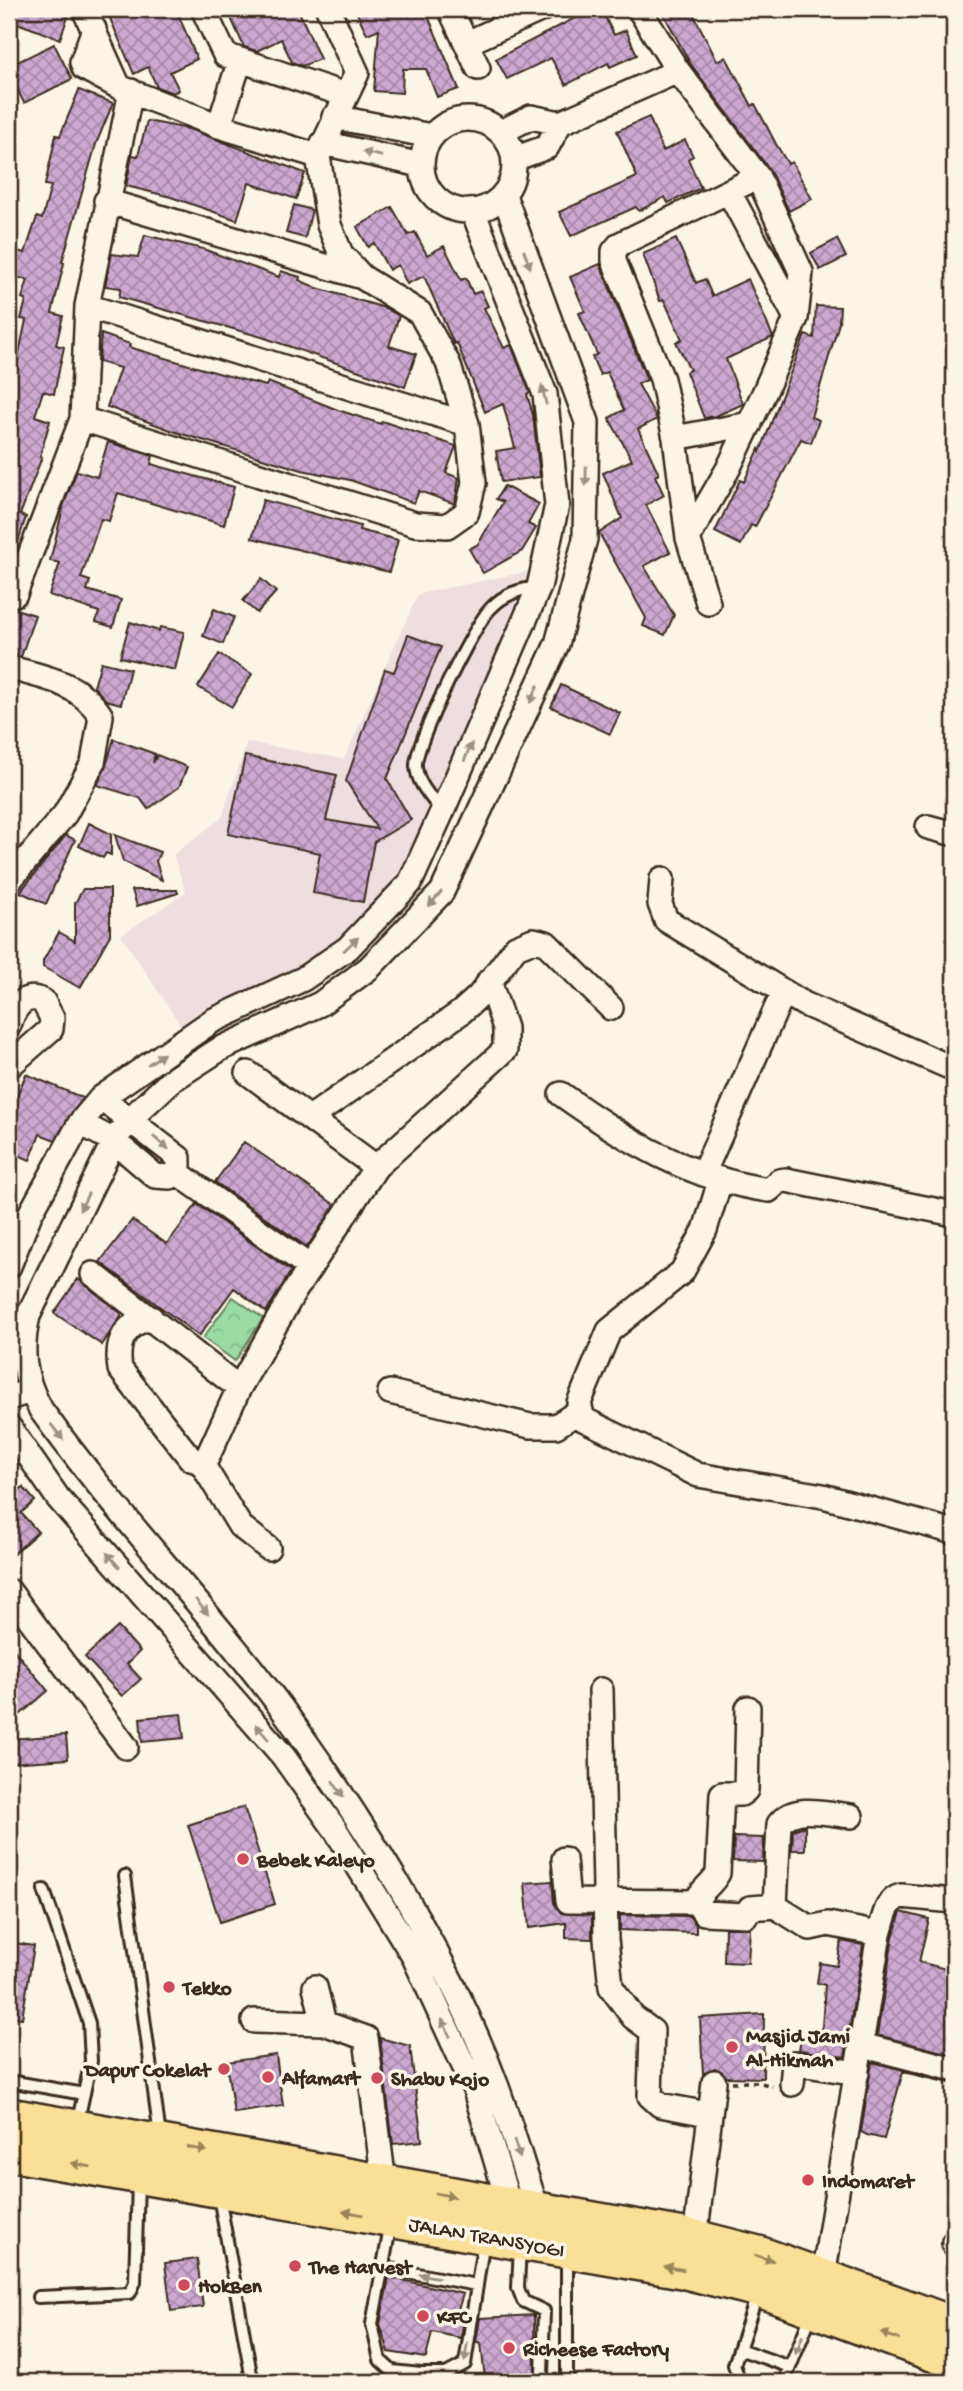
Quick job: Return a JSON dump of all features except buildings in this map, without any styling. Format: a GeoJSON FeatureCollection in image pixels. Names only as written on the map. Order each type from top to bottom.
{"type":"FeatureCollection","features":[{"type":"Feature","properties":{"kind":"highway","name":"JALAN TRANSYOGI"},"geometry":{"type":"LineString","coordinates":[[9,2118],[80,2111],[160,2142],[306,2187],[391,2219],[485,2236],[523,2221]]}},
{"type":"Feature","properties":{"kind":"highway","name":"JALAN TRANSYOGI"},"geometry":{"type":"LineString","coordinates":[[9,2152],[217,2189],[384,2184],[523,2221],[695,2239],[819,2293],[952,2357]]}},
{"type":"Feature","properties":{"kind":"highway","name":"JALAN TRANSYOGI"},"geometry":{"type":"LineString","coordinates":[[523,2221],[567,2250],[681,2269],[759,2288],[819,2293]]}},
{"type":"Feature","properties":{"kind":"street"},"geometry":{"type":"LineString","coordinates":[[203,9],[222,51],[240,60],[346,95]]}},
{"type":"Feature","properties":{"kind":"street"},"geometry":{"type":"LineString","coordinates":[[328,9],[356,68],[320,149],[329,225],[341,254],[362,277]]}},
{"type":"Feature","properties":{"kind":"street"},"geometry":{"type":"LineString","coordinates":[[450,9],[478,68]]}},
{"type":"Feature","properties":{"kind":"street"},"geometry":{"type":"LineString","coordinates":[[467,43],[542,9]]}},
{"type":"Feature","properties":{"kind":"street"},"geometry":{"type":"LineString","coordinates":[[639,9],[678,71],[758,177],[801,272],[796,318],[750,424],[688,538]]}},
{"type":"Feature","properties":{"kind":"street"},"geometry":{"type":"LineString","coordinates":[[15,594],[82,419],[87,306],[125,89],[89,19]]}},
{"type":"Feature","properties":{"kind":"street"},"geometry":{"type":"LineString","coordinates":[[219,126],[240,60]]}},
{"type":"Feature","properties":{"kind":"street"},"geometry":{"type":"LineString","coordinates":[[501,132],[531,117],[560,123],[678,71]]}},
{"type":"Feature","properties":{"kind":"street"},"geometry":{"type":"LineString","coordinates":[[125,89],[219,126],[320,149],[421,165]]}},
{"type":"Feature","properties":{"kind":"street"},"geometry":{"type":"LineString","coordinates":[[334,117],[431,136]]}},
{"type":"Feature","properties":{"kind":"street"},"geometry":{"type":"LineString","coordinates":[[473,118],[488,123],[501,132],[510,144],[514,159],[514,172],[504,195],[490,206],[473,211],[450,207],[431,194],[423,180],[421,165],[424,149],[431,136],[450,122],[473,118]]}},
{"type":"Feature","properties":{"kind":"street"},"geometry":{"type":"LineString","coordinates":[[514,159],[547,147],[560,123]]}},
{"type":"Feature","properties":{"kind":"street"},"geometry":{"type":"LineString","coordinates":[[708,603],[688,538],[675,438],[662,379],[614,261],[614,251],[620,244],[758,177]]}},
{"type":"Feature","properties":{"kind":"street"},"geometry":{"type":"LineString","coordinates":[[729,192],[796,318]]}},
{"type":"Feature","properties":{"kind":"street"},"geometry":{"type":"LineString","coordinates":[[504,195],[587,422],[584,539],[557,644],[442,892],[369,968],[320,1004],[220,1049],[172,1080],[130,1119],[114,1141],[28,1316],[18,1385],[211,1618],[295,1727],[354,1813],[403,1915],[414,1957],[475,2090],[523,2221]]}},
{"type":"Feature","properties":{"kind":"street"},"geometry":{"type":"LineString","coordinates":[[82,419],[415,524],[447,526],[467,512],[474,483],[467,424],[448,363],[421,313],[362,277],[106,201]]}},
{"type":"Feature","properties":{"kind":"street"},"geometry":{"type":"LineString","coordinates":[[9,1266],[30,1214],[80,1123],[101,1098],[212,1021],[303,979],[348,948],[410,883],[442,812],[539,587],[557,505],[545,394],[473,211]]}},
{"type":"Feature","properties":{"kind":"street"},"geometry":{"type":"LineString","coordinates":[[87,306],[467,424]]}},
{"type":"Feature","properties":{"kind":"street"},"geometry":{"type":"LineString","coordinates":[[675,438],[750,424]]}},
{"type":"Feature","properties":{"kind":"street"},"geometry":{"type":"LineString","coordinates":[[539,587],[572,593]]}},
{"type":"Feature","properties":{"kind":"street"},"geometry":{"type":"LineString","coordinates":[[9,668],[62,682],[90,699],[102,716],[93,763],[88,774],[65,814],[9,881]]}},
{"type":"Feature","properties":{"kind":"street"},"geometry":{"type":"LineString","coordinates":[[442,812],[473,825]]}},
{"type":"Feature","properties":{"kind":"street"},"geometry":{"type":"LineString","coordinates":[[928,827],[954,834]]}},
{"type":"Feature","properties":{"kind":"street"},"geometry":{"type":"LineString","coordinates":[[662,879],[660,904],[666,920],[783,993],[954,1069]]}},
{"type":"Feature","properties":{"kind":"street"},"geometry":{"type":"LineString","coordinates":[[310,1118],[460,1013],[479,996],[516,947],[527,941],[542,941],[611,1008]]}},
{"type":"Feature","properties":{"kind":"street"},"geometry":{"type":"LineString","coordinates":[[201,1462],[207,1458],[239,1388],[310,1267],[376,1167],[505,1050],[505,1028],[489,981]]}},
{"type":"Feature","properties":{"kind":"street"},"geometry":{"type":"LineString","coordinates":[[783,993],[711,1177],[705,1230],[682,1272],[609,1331],[579,1403],[578,1412],[583,1419],[698,1475],[823,1496],[954,1532]]}},
{"type":"Feature","properties":{"kind":"street"},"geometry":{"type":"LineString","coordinates":[[9,1025],[17,1006],[27,999],[43,1001],[52,1018],[51,1029],[9,1066]]}},
{"type":"Feature","properties":{"kind":"street"},"geometry":{"type":"LineString","coordinates":[[248,1073],[376,1167]]}},
{"type":"Feature","properties":{"kind":"street"},"geometry":{"type":"LineString","coordinates":[[561,1094],[620,1135],[668,1162],[711,1177],[769,1190],[779,1181],[786,1180],[954,1214]]}},
{"type":"Feature","properties":{"kind":"street"},"geometry":{"type":"LineString","coordinates":[[101,1098],[179,1158],[180,1174]]}},
{"type":"Feature","properties":{"kind":"street"},"geometry":{"type":"LineString","coordinates":[[80,1123],[114,1141],[155,1175],[170,1177],[180,1174]]}},
{"type":"Feature","properties":{"kind":"street"},"geometry":{"type":"LineString","coordinates":[[180,1174],[310,1267]]}},
{"type":"Feature","properties":{"kind":"street"},"geometry":{"type":"LineString","coordinates":[[93,1274],[239,1388]]}},
{"type":"Feature","properties":{"kind":"street"},"geometry":{"type":"LineString","coordinates":[[150,1318],[136,1321],[124,1333],[117,1353],[120,1369],[191,1459],[201,1462],[240,1526],[268,1548]]}},
{"type":"Feature","properties":{"kind":"street"},"geometry":{"type":"LineString","coordinates":[[390,1392],[530,1426],[556,1426],[578,1412]]}},
{"type":"Feature","properties":{"kind":"street"},"geometry":{"type":"LineString","coordinates":[[9,1427],[58,1498],[283,1756],[335,1829],[403,1915]]}},
{"type":"Feature","properties":{"kind":"street"},"geometry":{"type":"LineString","coordinates":[[9,1591],[127,1747]]}},
{"type":"Feature","properties":{"kind":"street"},"geometry":{"type":"LineString","coordinates":[[601,1690],[611,1987],[633,2017],[652,2031],[650,2096],[660,2105],[708,2114]]}},
{"type":"Feature","properties":{"kind":"street"},"geometry":{"type":"LineString","coordinates":[[696,1902],[700,1892],[714,1881],[718,1873],[722,1794],[741,1794],[746,1790],[748,1709]]}},
{"type":"Feature","properties":{"kind":"street"},"geometry":{"type":"LineString","coordinates":[[775,1906],[779,1824],[786,1816],[796,1811],[850,1816]]}},
{"type":"Feature","properties":{"kind":"street"},"geometry":{"type":"LineString","coordinates":[[564,1858],[568,1900],[696,1902]]}},
{"type":"Feature","properties":{"kind":"street"},"geometry":{"type":"LineString","coordinates":[[819,2293],[879,1934],[893,1898],[954,1901]]}},
{"type":"Feature","properties":{"kind":"street"},"geometry":{"type":"LineString","coordinates":[[696,1902],[704,1913],[746,1915],[750,1908],[775,1906],[810,1928],[828,1924],[879,1934]]}},
{"type":"Feature","properties":{"kind":"street"},"geometry":{"type":"LineString","coordinates":[[315,1987],[324,2023]]}},
{"type":"Feature","properties":{"kind":"street"},"geometry":{"type":"LineString","coordinates":[[254,2021],[324,2023],[363,2035],[368,2042],[384,2184]]}},
{"type":"Feature","properties":{"kind":"street"},"geometry":{"type":"LineString","coordinates":[[861,2045],[954,2068]]}},
{"type":"Feature","properties":{"kind":"street"},"geometry":{"type":"LineString","coordinates":[[792,2084],[794,2063],[857,2073]]}},
{"type":"Feature","properties":{"kind":"street"},"geometry":{"type":"LineString","coordinates":[[695,2239],[708,2114],[714,2082]]}},
{"type":"Feature","properties":{"kind":"lane"},"geometry":{"type":"LineString","coordinates":[[442,812],[417,776],[418,748],[479,623],[503,598],[519,589],[539,587]]}},
{"type":"Feature","properties":{"kind":"lane"},"geometry":{"type":"LineString","coordinates":[[125,1876],[160,2142]]}},
{"type":"Feature","properties":{"kind":"lane"},"geometry":{"type":"LineString","coordinates":[[9,2081],[80,2111],[91,2061],[89,2023],[44,1890]]}},
{"type":"Feature","properties":{"kind":"lane"},"geometry":{"type":"LineString","coordinates":[[38,2297],[130,2293],[135,2282],[138,2175]]}},
{"type":"Feature","properties":{"kind":"lane"},"geometry":{"type":"LineString","coordinates":[[217,2189],[251,2374],[258,2382]]}},
{"type":"Feature","properties":{"kind":"lane"},"geometry":{"type":"LineString","coordinates":[[391,2219],[372,2323],[380,2360],[392,2371],[442,2375],[465,2364],[485,2236]]}},
{"type":"Feature","properties":{"kind":"lane"},"geometry":{"type":"LineString","coordinates":[[523,2221],[518,2288],[523,2301],[544,2311],[542,2375]]}},
{"type":"Feature","properties":{"kind":"lane"},"geometry":{"type":"LineString","coordinates":[[567,2250],[567,2382]]}},
{"type":"Feature","properties":{"kind":"lane"},"geometry":{"type":"LineString","coordinates":[[381,2267],[476,2285]]}},
{"type":"Feature","properties":{"kind":"lane"},"geometry":{"type":"LineString","coordinates":[[735,2382],[737,2373],[734,2365],[759,2288]]}},
{"type":"Feature","properties":{"kind":"lane"},"geometry":{"type":"LineString","coordinates":[[784,2382],[819,2293]]}},
{"type":"Feature","properties":{"kind":"lane"},"geometry":{"type":"LineString","coordinates":[[739,2348],[790,2367]]}},
{"type":"Feature","properties":{"kind":"path"},"geometry":{"type":"LineString","coordinates":[[714,2082],[758,2082],[787,2091],[792,2084]]}},
{"type":"Feature","properties":{"kind":"shaded area"},"geometry":{"type":"Polygon","coordinates":[[[535,570],[408,881],[324,956],[181,1026],[121,935],[186,892],[173,855],[222,817],[247,742],[344,759],[418,594],[535,570]]]}},
{"type":"Feature","properties":{"kind":"green space"},"geometry":{"type":"Polygon","coordinates":[[[233,1297],[263,1318],[235,1361],[203,1338],[233,1297]]]}},
{"type":"Feature","properties":{"kind":"place","name":"Bebek Kaleyo"},"geometry":{"type":"Point","coordinates":[243,1859]}},
{"type":"Feature","properties":{"kind":"place","name":"Tekko"},"geometry":{"type":"Point","coordinates":[169,1987]}},
{"type":"Feature","properties":{"kind":"place","name":"Masjid Jami Al-Hikmah"},"geometry":{"type":"Point","coordinates":[732,2047]}},
{"type":"Feature","properties":{"kind":"place","name":"Dapur Cokelat"},"geometry":{"type":"Point","coordinates":[224,2069]}},
{"type":"Feature","properties":{"kind":"place","name":"Alfamart"},"geometry":{"type":"Point","coordinates":[268,2077]}},
{"type":"Feature","properties":{"kind":"place","name":"Shabu Kojo"},"geometry":{"type":"Point","coordinates":[377,2078]}},
{"type":"Feature","properties":{"kind":"place","name":"Indomaret"},"geometry":{"type":"Point","coordinates":[808,2180]}},
{"type":"Feature","properties":{"kind":"place","name":"The Harvest"},"geometry":{"type":"Point","coordinates":[295,2266]}},
{"type":"Feature","properties":{"kind":"place","name":"HokBen"},"geometry":{"type":"Point","coordinates":[184,2285]}},
{"type":"Feature","properties":{"kind":"place","name":"KFC"},"geometry":{"type":"Point","coordinates":[423,2316]}},
{"type":"Feature","properties":{"kind":"place","name":"Richeese Factory"},"geometry":{"type":"Point","coordinates":[509,2348]}}]}
